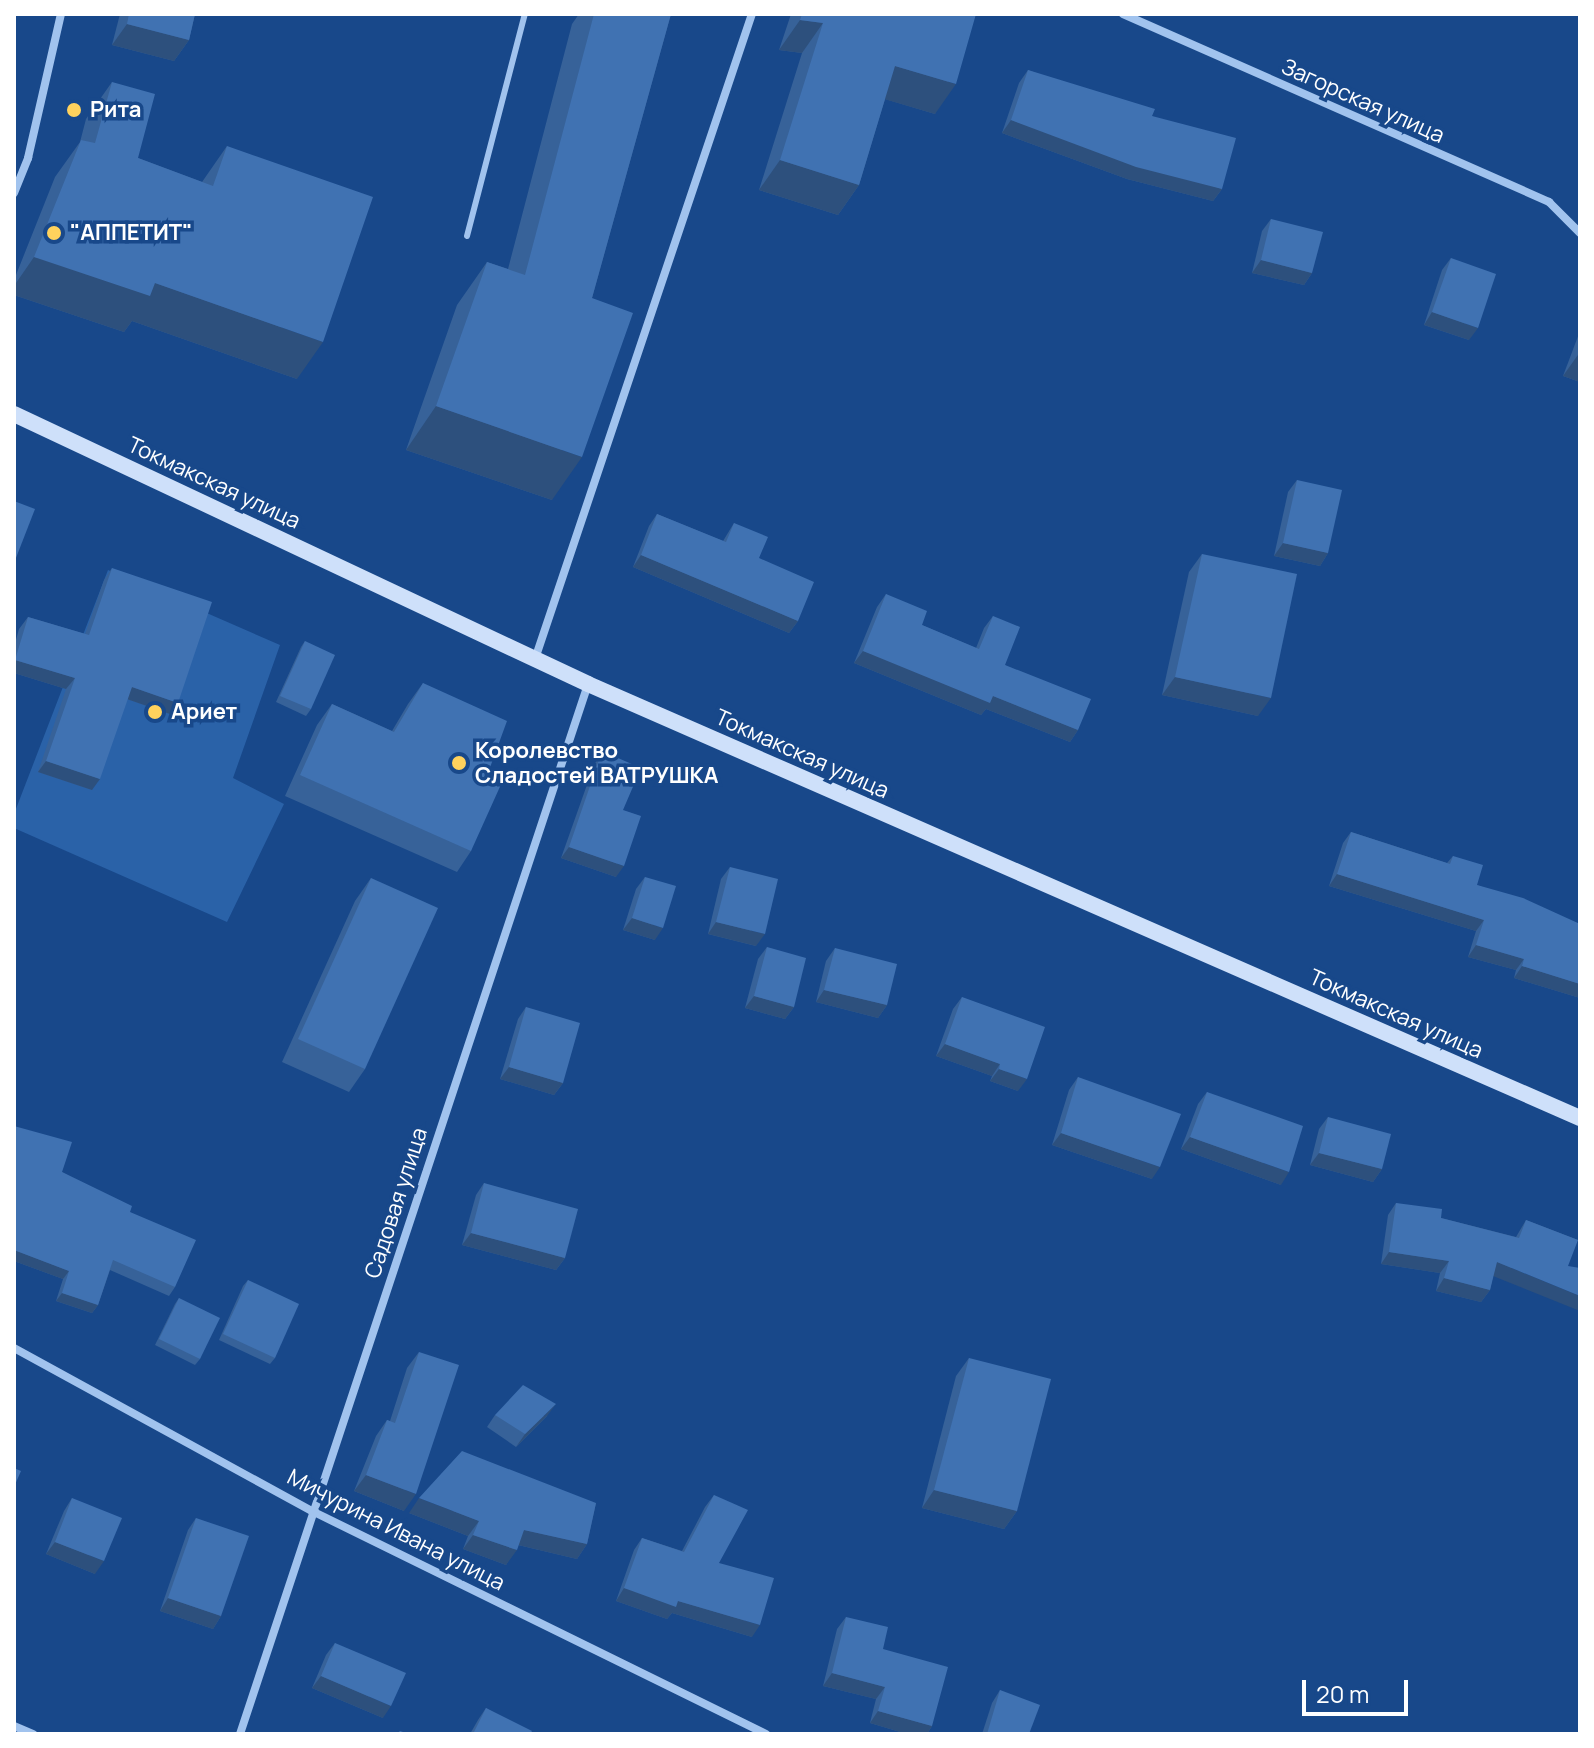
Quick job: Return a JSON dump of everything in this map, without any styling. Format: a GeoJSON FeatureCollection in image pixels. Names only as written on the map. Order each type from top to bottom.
{"type":"FeatureCollection","features":[{"type":"Feature","properties":{"kind":"main road","name":"Токмакская улица"},"geometry":{"type":"LineString","coordinates":[[14,414],[588,684],[1580,1118]]}},
{"type":"Feature","properties":{"kind":"street"},"geometry":{"type":"LineString","coordinates":[[14,193],[28,158],[61,14]]}},
{"type":"Feature","properties":{"kind":"street"},"geometry":{"type":"LineString","coordinates":[[535,659],[752,14]]}},
{"type":"Feature","properties":{"kind":"street","name":"Загорская улица"},"geometry":{"type":"LineString","coordinates":[[1123,14],[1549,202],[1580,233]]}},
{"type":"Feature","properties":{"kind":"street","name":"Садовая улица"},"geometry":{"type":"LineString","coordinates":[[240,1734],[588,684]]}},
{"type":"Feature","properties":{"kind":"street","name":"Мичурина Ивана улица"},"geometry":{"type":"LineString","coordinates":[[14,1348],[312,1511],[766,1734]]}},
{"type":"Feature","properties":{"kind":"street"},"geometry":{"type":"LineString","coordinates":[[14,1726],[33,1734]]}},
{"type":"Feature","properties":{"kind":"lane"},"geometry":{"type":"LineString","coordinates":[[467,236],[525,14]]}},
{"type":"Feature","properties":{"kind":"shaded area","name":"Ариет"},"geometry":{"type":"Polygon","coordinates":[[[108,570],[280,645],[233,778],[284,804],[227,922],[14,828],[14,814],[108,570]]]}},
{"type":"Feature","properties":{"kind":"building"},"geometry":{"type":"Polygon","coordinates":[[[129,14],[195,14],[189,40],[127,24],[129,14]]]}},
{"type":"Feature","properties":{"kind":"building"},"geometry":{"type":"Polygon","coordinates":[[[594,14],[671,14],[592,298],[633,313],[582,457],[436,406],[487,262],[525,275],[594,14]]]}},
{"type":"Feature","properties":{"kind":"building"},"geometry":{"type":"Polygon","coordinates":[[[802,14],[976,14],[956,84],[895,66],[859,185],[780,160],[823,23],[800,20],[802,14]]]}},
{"type":"Feature","properties":{"kind":"building"},"geometry":{"type":"Polygon","coordinates":[[[1028,70],[1155,109],[1152,116],[1236,138],[1222,189],[1136,167],[1011,120],[1028,70]]]}},
{"type":"Feature","properties":{"kind":"building"},"geometry":{"type":"Polygon","coordinates":[[[112,82],[155,94],[138,158],[213,186],[227,146],[373,197],[323,342],[155,283],[150,296],[34,257],[81,140],[95,143],[112,82]]]}},
{"type":"Feature","properties":{"kind":"building"},"geometry":{"type":"Polygon","coordinates":[[[1271,219],[1323,232],[1312,273],[1261,260],[1271,219]]]}},
{"type":"Feature","properties":{"kind":"building"},"geometry":{"type":"Polygon","coordinates":[[[1451,258],[1496,274],[1478,328],[1432,312],[1451,258]]]}},
{"type":"Feature","properties":{"kind":"building"},"geometry":{"type":"Polygon","coordinates":[[[1297,480],[1342,490],[1328,553],[1283,543],[1297,480]]]}},
{"type":"Feature","properties":{"kind":"building"},"geometry":{"type":"Polygon","coordinates":[[[14,501],[35,509],[14,563],[14,501]]]}},
{"type":"Feature","properties":{"kind":"building"},"geometry":{"type":"Polygon","coordinates":[[[657,514],[726,542],[734,523],[768,537],[759,558],[814,582],[798,621],[641,555],[657,514]]]}},
{"type":"Feature","properties":{"kind":"building"},"geometry":{"type":"Polygon","coordinates":[[[1202,554],[1297,574],[1271,698],[1175,677],[1202,554]]]}},
{"type":"Feature","properties":{"kind":"building"},"geometry":{"type":"Polygon","coordinates":[[[112,568],[212,602],[178,703],[132,687],[100,779],[46,761],[75,678],[15,660],[28,617],[89,635],[112,568]]]}},
{"type":"Feature","properties":{"kind":"building"},"geometry":{"type":"Polygon","coordinates":[[[886,594],[927,611],[922,625],[979,649],[993,616],[1020,627],[1005,665],[1091,699],[1078,730],[993,696],[990,703],[863,651],[886,594]]]}},
{"type":"Feature","properties":{"kind":"building"},"geometry":{"type":"Polygon","coordinates":[[[305,641],[335,655],[311,709],[280,696],[305,641]]]}},
{"type":"Feature","properties":{"kind":"building"},"geometry":{"type":"Polygon","coordinates":[[[423,683],[507,721],[488,773],[503,780],[471,851],[300,775],[332,704],[394,732],[423,683]]]}},
{"type":"Feature","properties":{"kind":"building"},"geometry":{"type":"Polygon","coordinates":[[[601,754],[641,768],[623,810],[641,816],[624,866],[569,847],[601,754]]]}},
{"type":"Feature","properties":{"kind":"building"},"geometry":{"type":"Polygon","coordinates":[[[1351,832],[1450,864],[1453,856],[1483,865],[1477,885],[1523,898],[1580,924],[1580,984],[1522,966],[1524,959],[1476,945],[1484,920],[1337,874],[1351,832]]]}},
{"type":"Feature","properties":{"kind":"building"},"geometry":{"type":"Polygon","coordinates":[[[730,867],[778,879],[765,934],[716,922],[730,867]]]}},
{"type":"Feature","properties":{"kind":"building"},"geometry":{"type":"Polygon","coordinates":[[[645,877],[676,886],[663,928],[632,918],[645,877]]]}},
{"type":"Feature","properties":{"kind":"building"},"geometry":{"type":"Polygon","coordinates":[[[371,878],[438,908],[365,1069],[298,1039],[371,878]]]}},
{"type":"Feature","properties":{"kind":"building"},"geometry":{"type":"Polygon","coordinates":[[[767,947],[806,958],[794,1007],[754,996],[767,947]]]}},
{"type":"Feature","properties":{"kind":"building"},"geometry":{"type":"Polygon","coordinates":[[[835,948],[897,964],[887,1005],[824,990],[835,948]]]}},
{"type":"Feature","properties":{"kind":"building"},"geometry":{"type":"Polygon","coordinates":[[[962,997],[1045,1027],[1027,1079],[999,1069],[1000,1064],[945,1044],[962,997]]]}},
{"type":"Feature","properties":{"kind":"building"},"geometry":{"type":"Polygon","coordinates":[[[526,1007],[580,1023],[563,1083],[509,1067],[526,1007]]]}},
{"type":"Feature","properties":{"kind":"building"},"geometry":{"type":"Polygon","coordinates":[[[1078,1077],[1181,1114],[1160,1167],[1061,1133],[1078,1077]]]}},
{"type":"Feature","properties":{"kind":"building"},"geometry":{"type":"Polygon","coordinates":[[[1207,1092],[1303,1126],[1289,1172],[1190,1137],[1207,1092]]]}},
{"type":"Feature","properties":{"kind":"building"},"geometry":{"type":"Polygon","coordinates":[[[1328,1117],[1391,1134],[1382,1169],[1319,1153],[1328,1117]]]}},
{"type":"Feature","properties":{"kind":"building"},"geometry":{"type":"Polygon","coordinates":[[[14,1126],[72,1142],[62,1172],[132,1206],[130,1212],[196,1240],[175,1287],[113,1260],[98,1305],[62,1293],[69,1271],[14,1250],[14,1126]]]}},
{"type":"Feature","properties":{"kind":"building"},"geometry":{"type":"Polygon","coordinates":[[[484,1183],[578,1209],[565,1258],[471,1233],[484,1183]]]}},
{"type":"Feature","properties":{"kind":"building"},"geometry":{"type":"Polygon","coordinates":[[[1396,1203],[1442,1209],[1441,1218],[1519,1238],[1526,1220],[1578,1240],[1568,1266],[1580,1268],[1580,1296],[1497,1262],[1490,1290],[1444,1278],[1449,1261],[1389,1252],[1396,1203]]]}},
{"type":"Feature","properties":{"kind":"building"},"geometry":{"type":"Polygon","coordinates":[[[248,1280],[299,1304],[275,1358],[223,1334],[248,1280]]]}},
{"type":"Feature","properties":{"kind":"building"},"geometry":{"type":"Polygon","coordinates":[[[179,1298],[220,1318],[200,1359],[159,1339],[179,1298]]]}},
{"type":"Feature","properties":{"kind":"building"},"geometry":{"type":"Polygon","coordinates":[[[419,1352],[459,1365],[416,1494],[366,1475],[387,1420],[395,1423],[419,1352]]]}},
{"type":"Feature","properties":{"kind":"building"},"geometry":{"type":"Polygon","coordinates":[[[969,1358],[1051,1379],[1017,1511],[934,1490],[969,1358]]]}},
{"type":"Feature","properties":{"kind":"building"},"geometry":{"type":"Polygon","coordinates":[[[523,1385],[556,1404],[525,1434],[495,1415],[523,1385]]]}},
{"type":"Feature","properties":{"kind":"building"},"geometry":{"type":"Polygon","coordinates":[[[462,1451],[596,1503],[587,1544],[524,1530],[517,1550],[473,1535],[479,1521],[419,1498],[462,1451]]]}},
{"type":"Feature","properties":{"kind":"building"},"geometry":{"type":"Polygon","coordinates":[[[14,1468],[21,1471],[14,1487],[14,1468]]]}},
{"type":"Feature","properties":{"kind":"building"},"geometry":{"type":"Polygon","coordinates":[[[714,1495],[748,1510],[719,1563],[774,1578],[760,1625],[678,1601],[676,1607],[624,1588],[642,1538],[684,1552],[714,1495]]]}},
{"type":"Feature","properties":{"kind":"building"},"geometry":{"type":"Polygon","coordinates":[[[72,1498],[122,1518],[104,1561],[55,1542],[72,1498]]]}},
{"type":"Feature","properties":{"kind":"building"},"geometry":{"type":"Polygon","coordinates":[[[196,1518],[249,1536],[221,1616],[168,1598],[196,1518]]]}},
{"type":"Feature","properties":{"kind":"building"},"geometry":{"type":"Polygon","coordinates":[[[846,1617],[888,1627],[883,1649],[948,1667],[932,1726],[878,1711],[885,1687],[832,1673],[846,1617]]]}},
{"type":"Feature","properties":{"kind":"building"},"geometry":{"type":"Polygon","coordinates":[[[335,1643],[406,1673],[391,1706],[321,1676],[335,1643]]]}},
{"type":"Feature","properties":{"kind":"building"},"geometry":{"type":"Polygon","coordinates":[[[1000,1690],[1040,1705],[1029,1734],[987,1734],[1000,1690]]]}},
{"type":"Feature","properties":{"kind":"building"},"geometry":{"type":"Polygon","coordinates":[[[486,1708],[532,1731],[530,1734],[473,1734],[486,1708]]]}},
{"type":"Feature","properties":{"kind":"place","name":"Рита"},"geometry":{"type":"Point","coordinates":[74,110]}},
{"type":"Feature","properties":{"kind":"place","name":"\"АППЕТИТ\""},"geometry":{"type":"Point","coordinates":[54,233]}},
{"type":"Feature","properties":{"kind":"place","name":"Ариет"},"geometry":{"type":"Point","coordinates":[155,712]}},
{"type":"Feature","properties":{"kind":"place","name":"Королевство Сладостей ВАТРУШКА"},"geometry":{"type":"Point","coordinates":[459,763]}}]}
